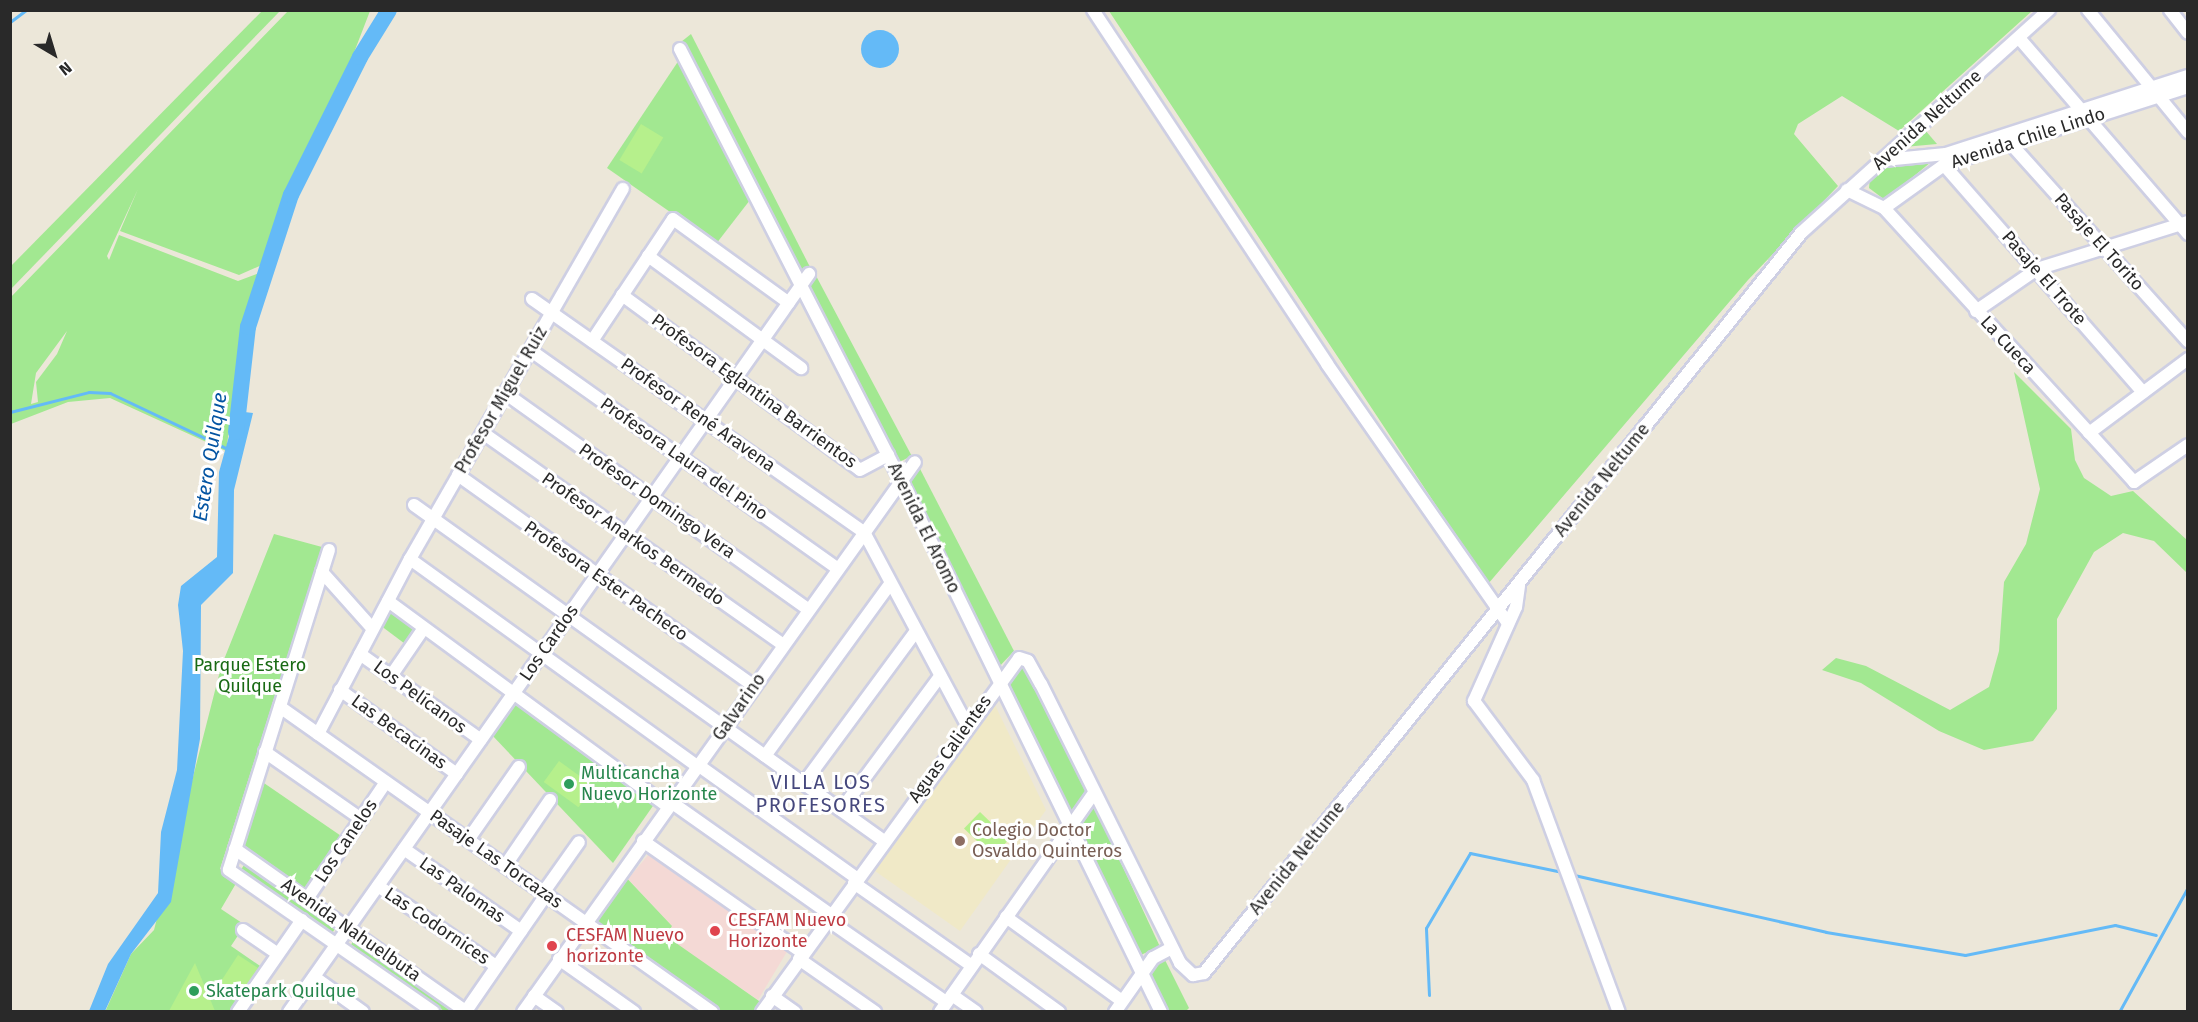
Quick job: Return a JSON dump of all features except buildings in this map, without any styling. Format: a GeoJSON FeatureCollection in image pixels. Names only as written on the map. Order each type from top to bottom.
{"type":"FeatureCollection","features":[{"type":"Feature","properties":{"kind":"street"},"geometry":{"type":"LineString","coordinates":[[1093,10],[1327,364],[1508,623]]}},
{"type":"Feature","properties":{"kind":"street","name":"Avenida Neltume"},"geometry":{"type":"LineString","coordinates":[[1172,948],[1189,973],[1209,969],[1801,233],[2049,10]]}},
{"type":"Feature","properties":{"kind":"street"},"geometry":{"type":"LineString","coordinates":[[2088,10],[2153,93],[2187,132]]}},
{"type":"Feature","properties":{"kind":"street"},"geometry":{"type":"LineString","coordinates":[[2170,10],[2187,33]]}},
{"type":"Feature","properties":{"kind":"street"},"geometry":{"type":"LineString","coordinates":[[2019,38],[2082,117],[2183,223],[2187,234]]}},
{"type":"Feature","properties":{"kind":"street","name":"Avenida El Aromo"},"geometry":{"type":"LineString","coordinates":[[680,49],[799,289],[888,454],[1161,1011]]}},
{"type":"Feature","properties":{"kind":"street","name":"Avenida Chile Lindo"},"geometry":{"type":"LineString","coordinates":[[2153,93],[2187,75]]}},
{"type":"Feature","properties":{"kind":"street","name":"Avenida Chile Lindo"},"geometry":{"type":"LineString","coordinates":[[1884,208],[1944,165],[2011,144],[2153,93],[2187,87]]}},
{"type":"Feature","properties":{"kind":"street","name":"Avenida Chile Lindo"},"geometry":{"type":"LineString","coordinates":[[1884,160],[1946,154],[2082,117]]}},
{"type":"Feature","properties":{"kind":"street","name":"Pasaje El Torito"},"geometry":{"type":"LineString","coordinates":[[2011,144],[2187,341]]}},
{"type":"Feature","properties":{"kind":"street","name":"Pasaje El Trote"},"geometry":{"type":"LineString","coordinates":[[1944,165],[2143,392]]}},
{"type":"Feature","properties":{"kind":"street","name":"Profesor Miguel Ruiz"},"geometry":{"type":"LineString","coordinates":[[318,734],[410,560],[623,189]]}},
{"type":"Feature","properties":{"kind":"street"},"geometry":{"type":"LineString","coordinates":[[1847,190],[1884,208]]}},
{"type":"Feature","properties":{"kind":"street","name":"La Cueca"},"geometry":{"type":"LineString","coordinates":[[1884,208],[2134,482],[2187,445]]}},
{"type":"Feature","properties":{"kind":"street"},"geometry":{"type":"LineString","coordinates":[[592,341],[672,219],[789,303]]}},
{"type":"Feature","properties":{"kind":"street"},"geometry":{"type":"LineString","coordinates":[[1976,311],[2037,269],[2183,223]]}},
{"type":"Feature","properties":{"kind":"street"},"geometry":{"type":"LineString","coordinates":[[648,256],[801,368]]}},
{"type":"Feature","properties":{"kind":"street","name":"Los Cardos"},"geometry":{"type":"LineString","coordinates":[[291,1011],[809,274]]}},
{"type":"Feature","properties":{"kind":"street","name":"Profesora Eglantina Barrientos"},"geometry":{"type":"LineString","coordinates":[[622,295],[737,377],[860,470],[888,454]]}},
{"type":"Feature","properties":{"kind":"street","name":"Profesor René Aravena"},"geometry":{"type":"LineString","coordinates":[[532,299],[864,532]]}},
{"type":"Feature","properties":{"kind":"street","name":"Profesora Laura del Pino"},"geometry":{"type":"LineString","coordinates":[[530,350],[837,568]]}},
{"type":"Feature","properties":{"kind":"street"},"geometry":{"type":"LineString","coordinates":[[2089,433],[2187,358]]}},
{"type":"Feature","properties":{"kind":"street","name":"Profesor Domingo Vera"},"geometry":{"type":"LineString","coordinates":[[505,393],[808,609]]}},
{"type":"Feature","properties":{"kind":"street","name":"Profesor Anarkos Bermedo"},"geometry":{"type":"LineString","coordinates":[[483,432],[783,645]]}},
{"type":"Feature","properties":{"kind":"street","name":"Galvarino"},"geometry":{"type":"LineString","coordinates":[[523,1011],[837,568],[915,462]]}},
{"type":"Feature","properties":{"kind":"street","name":"Profesora Ester Pacheco"},"geometry":{"type":"LineString","coordinates":[[458,475],[754,686]]}},
{"type":"Feature","properties":{"kind":"street"},"geometry":{"type":"LineString","coordinates":[[414,505],[884,841]]}},
{"type":"Feature","properties":{"kind":"street"},"geometry":{"type":"LineString","coordinates":[[864,532],[966,723]]}},
{"type":"Feature","properties":{"kind":"street"},"geometry":{"type":"LineString","coordinates":[[235,849],[329,550]]}},
{"type":"Feature","properties":{"kind":"street"},"geometry":{"type":"LineString","coordinates":[[410,560],[972,966]]}},
{"type":"Feature","properties":{"kind":"street"},"geometry":{"type":"LineString","coordinates":[[322,572],[373,629]]}},
{"type":"Feature","properties":{"kind":"street"},"geometry":{"type":"LineString","coordinates":[[765,756],[890,584]]}},
{"type":"Feature","properties":{"kind":"street"},"geometry":{"type":"LineString","coordinates":[[1519,586],[1508,623],[1474,701],[1533,780],[1619,1011]]}},
{"type":"Feature","properties":{"kind":"street"},"geometry":{"type":"LineString","coordinates":[[385,607],[424,628],[946,1003],[976,1011]]}},
{"type":"Feature","properties":{"kind":"street"},"geometry":{"type":"LineString","coordinates":[[391,676],[424,628]]}},
{"type":"Feature","properties":{"kind":"street"},"geometry":{"type":"LineString","coordinates":[[804,783],[916,631]]}},
{"type":"Feature","properties":{"kind":"street","name":"Los Pelícanos"},"geometry":{"type":"LineString","coordinates":[[360,654],[481,740]]}},
{"type":"Feature","properties":{"kind":"street","name":"Aguas Calientes"},"geometry":{"type":"LineString","coordinates":[[762,1011],[966,723],[1012,662],[1021,658],[1030,664],[1093,794]]}},
{"type":"Feature","properties":{"kind":"street"},"geometry":{"type":"LineString","coordinates":[[841,810],[940,676]]}},
{"type":"Feature","properties":{"kind":"street","name":"Las Becacinas"},"geometry":{"type":"LineString","coordinates":[[340,690],[457,774]]}},
{"type":"Feature","properties":{"kind":"street","name":"Pasaje Las Torcazas"},"geometry":{"type":"LineString","coordinates":[[280,707],[706,1010]]}},
{"type":"Feature","properties":{"kind":"street"},"geometry":{"type":"LineString","coordinates":[[265,752],[361,819]]}},
{"type":"Feature","properties":{"kind":"street"},"geometry":{"type":"LineString","coordinates":[[468,840],[519,766]]}},
{"type":"Feature","properties":{"kind":"street","name":"Los Canelos"},"geometry":{"type":"LineString","coordinates":[[307,899],[386,782]]}},
{"type":"Feature","properties":{"kind":"street"},"geometry":{"type":"LineString","coordinates":[[946,1003],[979,954],[1070,825],[1093,794],[1172,948],[1153,958],[1119,1006],[1006,916]]}},
{"type":"Feature","properties":{"kind":"street"},"geometry":{"type":"LineString","coordinates":[[505,866],[550,800]]}},
{"type":"Feature","properties":{"kind":"street"},"geometry":{"type":"LineString","coordinates":[[643,841],[875,1011]]}},
{"type":"Feature","properties":{"kind":"street"},"geometry":{"type":"LineString","coordinates":[[466,1011],[579,842]]}},
{"type":"Feature","properties":{"kind":"street","name":"Avenida Nahuelbuta"},"geometry":{"type":"LineString","coordinates":[[433,1011],[230,870],[235,849],[466,1011]]}},
{"type":"Feature","properties":{"kind":"street","name":"Las Palomas"},"geometry":{"type":"LineString","coordinates":[[404,849],[521,931]]}},
{"type":"Feature","properties":{"kind":"street","name":"Las Codornices"},"geometry":{"type":"LineString","coordinates":[[378,886],[496,966]]}},
{"type":"Feature","properties":{"kind":"street"},"geometry":{"type":"LineString","coordinates":[[238,1011],[302,920]]}},
{"type":"Feature","properties":{"kind":"street"},"geometry":{"type":"LineString","coordinates":[[243,930],[278,954]]}},
{"type":"Feature","properties":{"kind":"street"},"geometry":{"type":"LineString","coordinates":[[979,954],[1059,1011]]}},
{"type":"Feature","properties":{"kind":"street"},"geometry":{"type":"LineString","coordinates":[[560,959],[634,1011]]}},
{"type":"Feature","properties":{"kind":"street"},"geometry":{"type":"LineString","coordinates":[[314,977],[363,1011]]}},
{"type":"Feature","properties":{"kind":"street"},"geometry":{"type":"LineString","coordinates":[[534,996],[557,1011]]}},
{"type":"Feature","properties":{"kind":"street"},"geometry":{"type":"LineString","coordinates":[[772,996],[795,1011]]}},
{"type":"Feature","properties":{"kind":"shaded area","name":"Colegio Doctor Osvaldo Quinteros"},"geometry":{"type":"Polygon","coordinates":[[[993,701],[1046,810],[960,931],[875,871],[993,701]]]}},
{"type":"Feature","properties":{"kind":"shaded area","name":"CESFAM Nuevo Horizonte"},"geometry":{"type":"Polygon","coordinates":[[[649,854],[788,950],[758,1000],[665,936],[672,926],[628,879],[649,854]]]}},
{"type":"Feature","properties":{"kind":"green space"},"geometry":{"type":"Polygon","coordinates":[[[262,11],[280,11],[11,289],[11,266],[262,11]]]}},
{"type":"Feature","properties":{"kind":"green space"},"geometry":{"type":"Polygon","coordinates":[[[288,11],[370,11],[343,81],[287,194],[264,264],[239,275],[120,231],[138,189],[107,256],[109,260],[119,235],[238,281],[262,272],[245,327],[226,451],[110,398],[68,402],[11,424],[10,298],[288,11]],[[67,331],[36,373],[31,404],[38,402],[36,382],[57,354],[67,331]]]}},
{"type":"Feature","properties":{"kind":"green space"},"geometry":{"type":"Polygon","coordinates":[[[1109,11],[2032,11],[1899,131],[1842,96],[1798,124],[1794,134],[1838,186],[1748,280],[1488,584],[1109,11]]]}},
{"type":"Feature","properties":{"kind":"green space"},"geometry":{"type":"Polygon","coordinates":[[[691,34],[810,267],[800,282],[681,42],[691,34]]]}},
{"type":"Feature","properties":{"kind":"green space"},"geometry":{"type":"Polygon","coordinates":[[[679,60],[750,200],[716,244],[607,168],[679,60]]]}},
{"type":"Feature","properties":{"kind":"green space"},"geometry":{"type":"Polygon","coordinates":[[[641,124],[663,137],[642,173],[619,160],[641,124]]]}},
{"type":"Feature","properties":{"kind":"green space"},"geometry":{"type":"Polygon","coordinates":[[[1925,130],[1937,144],[1904,147],[1925,130]]]}},
{"type":"Feature","properties":{"kind":"green space"},"geometry":{"type":"Polygon","coordinates":[[[1931,162],[1885,200],[1869,188],[1870,178],[1887,165],[1931,162]]]}},
{"type":"Feature","properties":{"kind":"green space"},"geometry":{"type":"Polygon","coordinates":[[[814,272],[912,456],[895,465],[797,281],[814,272]]]}},
{"type":"Feature","properties":{"kind":"green space"},"geometry":{"type":"Polygon","coordinates":[[[2014,372],[2071,429],[2075,460],[2084,478],[2111,496],[2133,491],[2187,540],[2187,573],[2154,541],[2123,533],[2094,552],[2057,619],[2057,709],[2033,741],[1984,750],[1939,731],[1861,683],[1822,670],[1836,658],[1866,666],[1950,710],[1989,687],[1999,651],[2004,582],[2026,544],[2040,489],[2014,372]]]}},
{"type":"Feature","properties":{"kind":"green space"},"geometry":{"type":"Polygon","coordinates":[[[917,463],[1014,651],[998,668],[906,482],[917,463]]]}},
{"type":"Feature","properties":{"kind":"green space","name":"Parque Estero Quilque"},"geometry":{"type":"Polygon","coordinates":[[[274,534],[322,547],[220,869],[238,880],[221,909],[245,925],[231,946],[263,968],[234,1011],[105,1012],[131,954],[154,930],[221,667],[274,534]]]}},
{"type":"Feature","properties":{"kind":"green space"},"geometry":{"type":"Polygon","coordinates":[[[388,601],[424,628],[409,647],[374,620],[388,601]]]}},
{"type":"Feature","properties":{"kind":"green space"},"geometry":{"type":"Polygon","coordinates":[[[1021,658],[1093,794],[1070,825],[999,681],[1021,658]]]}},
{"type":"Feature","properties":{"kind":"green space"},"geometry":{"type":"Polygon","coordinates":[[[518,701],[655,803],[613,863],[491,734],[518,701]]]}},
{"type":"Feature","properties":{"kind":"green space","name":"Multicancha Nuevo Horizonte"},"geometry":{"type":"Polygon","coordinates":[[[559,761],[594,786],[579,807],[544,782],[559,761]]]}},
{"type":"Feature","properties":{"kind":"green space"},"geometry":{"type":"Polygon","coordinates":[[[261,781],[347,840],[307,899],[235,849],[261,781]]]}},
{"type":"Feature","properties":{"kind":"green space"},"geometry":{"type":"Polygon","coordinates":[[[1093,803],[1160,946],[1134,958],[1068,815],[1093,803]]]}},
{"type":"Feature","properties":{"kind":"green space"},"geometry":{"type":"Polygon","coordinates":[[[980,812],[1009,840],[993,856],[964,829],[980,812]]]}},
{"type":"Feature","properties":{"kind":"green space"},"geometry":{"type":"Polygon","coordinates":[[[247,861],[338,925],[331,934],[240,871],[247,861]]]}},
{"type":"Feature","properties":{"kind":"green space"},"geometry":{"type":"Polygon","coordinates":[[[621,872],[672,926],[666,936],[766,1006],[762,1011],[712,1011],[585,922],[621,872]]]}},
{"type":"Feature","properties":{"kind":"green space"},"geometry":{"type":"Polygon","coordinates":[[[354,939],[457,1011],[444,1011],[350,947],[354,939]]]}},
{"type":"Feature","properties":{"kind":"green space"},"geometry":{"type":"Polygon","coordinates":[[[238,955],[258,968],[238,999],[218,986],[238,955]]]}},
{"type":"Feature","properties":{"kind":"green space"},"geometry":{"type":"Polygon","coordinates":[[[1163,956],[1189,1008],[1186,1011],[1165,1011],[1148,977],[1163,956]]]}},
{"type":"Feature","properties":{"kind":"green space","name":"Skatepark Quilque"},"geometry":{"type":"Polygon","coordinates":[[[195,963],[215,1011],[169,1011],[195,963]]]}},
{"type":"Feature","properties":{"kind":"water"},"geometry":{"type":"Polygon","coordinates":[[[880,30],[893,36],[899,49],[893,62],[880,68],[867,62],[861,49],[867,36],[880,30]]]}},
{"type":"Feature","properties":{"kind":"water"},"geometry":{"type":"Polygon","coordinates":[[[236,411],[253,413],[234,490],[233,573],[201,605],[200,739],[171,902],[131,954],[105,1011],[89,1011],[108,964],[158,893],[161,832],[177,770],[183,651],[178,605],[181,586],[217,557],[219,472],[236,411]]]}},
{"type":"Feature","properties":{"kind":"waterway"},"geometry":{"type":"LineString","coordinates":[[10,22],[26,10]]}},
{"type":"Feature","properties":{"kind":"waterway","name":"Estero Quilque"},"geometry":{"type":"LineString","coordinates":[[236,432],[248,327],[291,195],[360,57],[389,10]]}},
{"type":"Feature","properties":{"kind":"waterway"},"geometry":{"type":"LineString","coordinates":[[10,412],[89,392],[110,393],[230,450]]}},
{"type":"Feature","properties":{"kind":"waterway"},"geometry":{"type":"LineString","coordinates":[[1429,995],[1426,928],[1470,853],[1562,872]]}},
{"type":"Feature","properties":{"kind":"waterway"},"geometry":{"type":"LineString","coordinates":[[1574,875],[1826,932],[1965,955],[2115,925],[2156,935]]}},
{"type":"Feature","properties":{"kind":"waterway"},"geometry":{"type":"LineString","coordinates":[[2119,1012],[2188,887]]}},
{"type":"Feature","properties":{"kind":"place","name":"Multicancha Nuevo Horizonte"},"geometry":{"type":"Point","coordinates":[569,784]}},
{"type":"Feature","properties":{"kind":"place","name":"Colegio Doctor Osvaldo Quinteros"},"geometry":{"type":"Point","coordinates":[960,841]}},
{"type":"Feature","properties":{"kind":"place","name":"CESFAM Nuevo Horizonte"},"geometry":{"type":"Point","coordinates":[715,931]}},
{"type":"Feature","properties":{"kind":"place","name":"CESFAM Nuevo horizonte"},"geometry":{"type":"Point","coordinates":[552,946]}},
{"type":"Feature","properties":{"kind":"place","name":"Skatepark Quilque"},"geometry":{"type":"Point","coordinates":[194,991]}},
{"type":"Feature","properties":{"kind":"district","name":"VILLA LOS PROFESORES"},"geometry":{"type":"Point","coordinates":[821,794]}}]}
